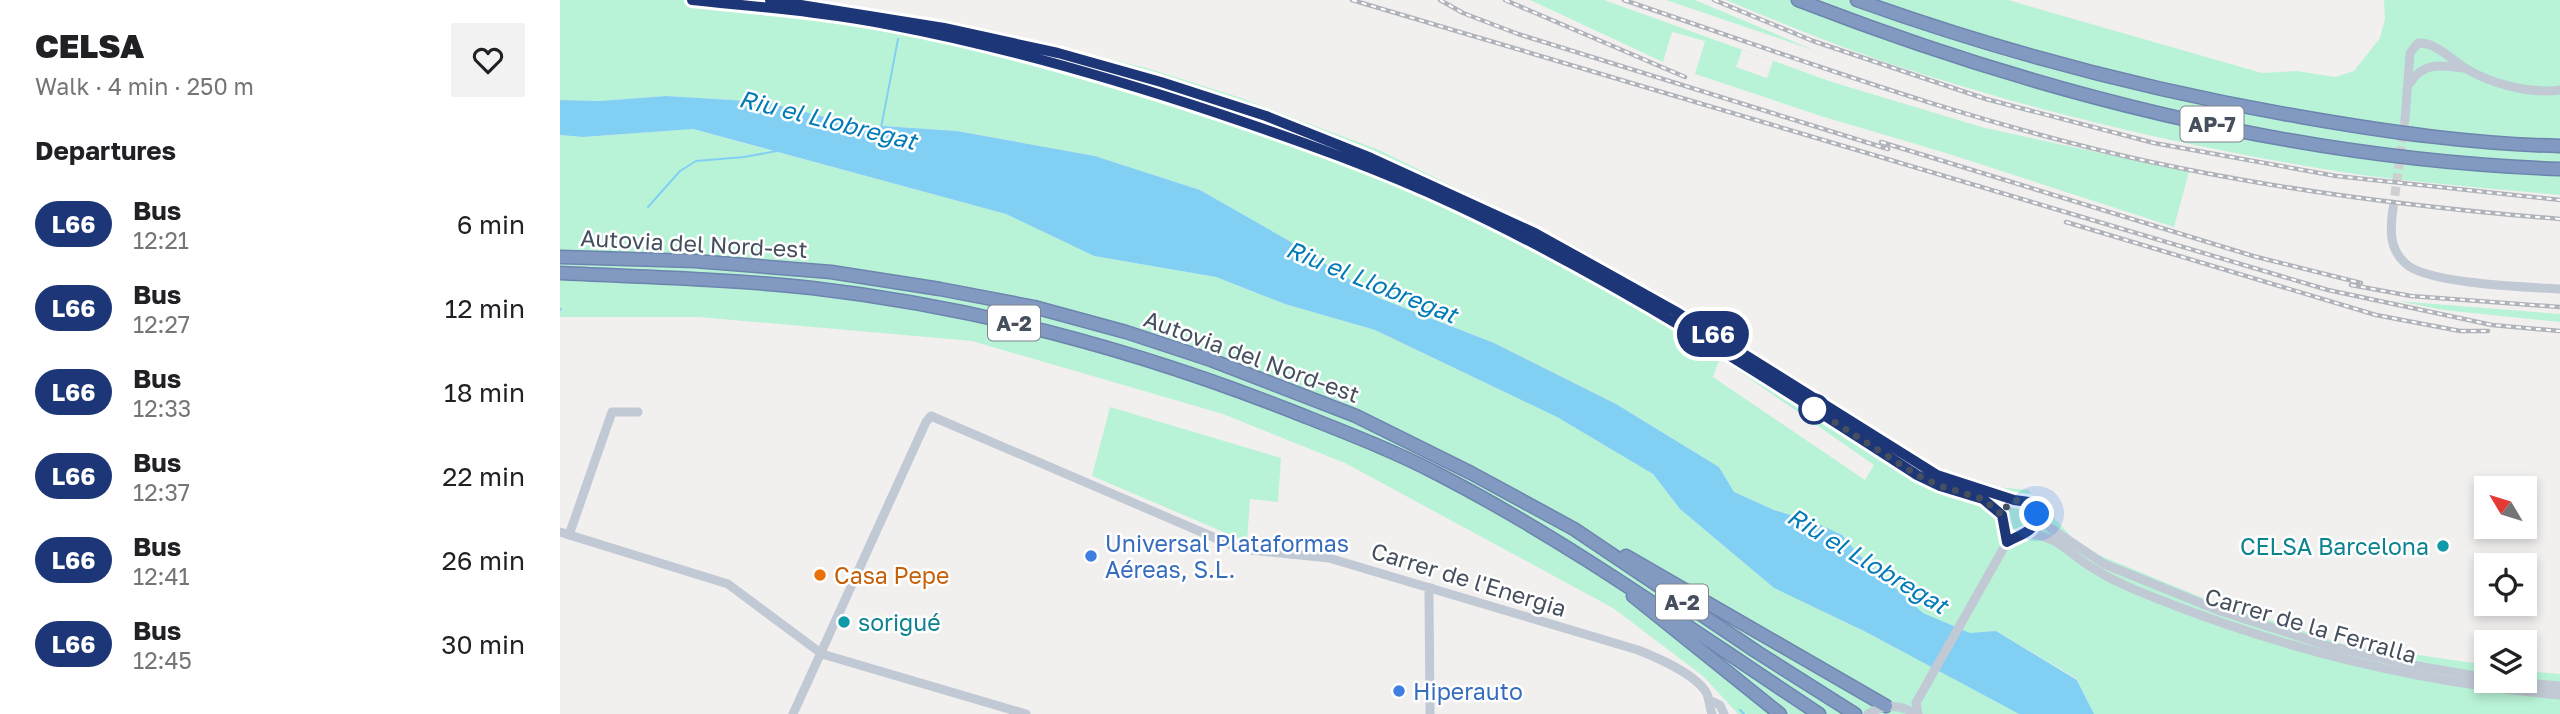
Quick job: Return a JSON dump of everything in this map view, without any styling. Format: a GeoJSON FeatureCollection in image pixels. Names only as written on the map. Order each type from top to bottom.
{"type":"FeatureCollection","features":[{"type":"Feature","properties":{"kind":"highway","name":"AP-7"},"geometry":{"type":"LineString","coordinates":[[1798,0],[1994,68],[2093,96],[2205,122],[2306,142],[2408,157],[2560,169]]}},
{"type":"Feature","properties":{"kind":"highway","name":"AP-7"},"geometry":{"type":"LineString","coordinates":[[1857,0],[2036,57],[2182,94],[2379,130],[2560,146]]}},
{"type":"Feature","properties":{"kind":"highway","name":"Autovia del Nord-est"},"geometry":{"type":"LineString","coordinates":[[560,257],[695,261],[831,272],[940,289],[1042,309],[1126,332],[1211,360],[1356,416],[1471,473],[1574,529],[1757,652],[1855,714]]}},
{"type":"Feature","properties":{"kind":"highway","name":"Autovia del Nord-est"},"geometry":{"type":"LineString","coordinates":[[560,273],[811,288],[918,303],[1005,321],[1228,386],[1349,433],[1437,474],[1642,594],[1819,714]]}},
{"type":"Feature","properties":{"kind":"highway"},"geometry":{"type":"LineString","coordinates":[[560,279],[627,276]]}},
{"type":"Feature","properties":{"kind":"highway"},"geometry":{"type":"LineString","coordinates":[[1574,529],[1645,566],[1877,710]]}},
{"type":"Feature","properties":{"kind":"highway"},"geometry":{"type":"LineString","coordinates":[[1601,570],[1780,714]]}},
{"type":"Feature","properties":{"kind":"street"},"geometry":{"type":"LineString","coordinates":[[691,0],[889,24],[1014,53],[1129,83],[1321,147],[1456,205],[1600,279],[1725,352],[1917,475],[1940,486],[1983,499],[2011,532],[2024,533]]}},
{"type":"Feature","properties":{"kind":"street"},"geometry":{"type":"LineString","coordinates":[[770,0],[944,28],[1058,53],[1161,82],[1266,116],[1371,158],[1535,233],[1675,311],[1937,475],[2014,500],[2029,502],[2037,514],[2035,525],[2007,542],[1916,703],[1917,714],[1904,708]]}},
{"type":"Feature","properties":{"kind":"street"},"geometry":{"type":"LineString","coordinates":[[2405,120],[2410,53],[2418,43],[2432,45],[2467,69],[2517,88],[2560,90]]}},
{"type":"Feature","properties":{"kind":"street"},"geometry":{"type":"LineString","coordinates":[[2409,84],[2422,70],[2435,65],[2467,69]]}},
{"type":"Feature","properties":{"kind":"street"},"geometry":{"type":"LineString","coordinates":[[2393,209],[2391,241],[2399,257],[2413,269],[2428,275],[2560,289]]}},
{"type":"Feature","properties":{"kind":"street"},"geometry":{"type":"LineString","coordinates":[[638,412],[612,412],[564,533],[728,584],[822,654],[1026,714]]}},
{"type":"Feature","properties":{"kind":"street","name":"Carrer de l'Energia"},"geometry":{"type":"LineString","coordinates":[[822,654],[931,416],[1241,549],[1329,558],[1638,650],[1666,662],[1698,683],[1709,700],[1720,705],[1724,714]]}},
{"type":"Feature","properties":{"kind":"street"},"geometry":{"type":"LineString","coordinates":[[2007,542],[2003,520],[2005,507],[2014,500]]}},
{"type":"Feature","properties":{"kind":"street","name":"Carrer de la Ferralla"},"geometry":{"type":"LineString","coordinates":[[2037,514],[2049,527],[2104,564],[2220,611],[2329,646],[2474,676]]}},
{"type":"Feature","properties":{"kind":"street","name":"Carrer de la Ferralla"},"geometry":{"type":"LineString","coordinates":[[2024,533],[2044,535],[2057,540],[2092,568],[2158,599],[2293,645],[2474,686],[2560,695]]}},
{"type":"Feature","properties":{"kind":"street"},"geometry":{"type":"LineString","coordinates":[[1430,714],[1429,593],[1432,588]]}},
{"type":"Feature","properties":{"kind":"street"},"geometry":{"type":"LineString","coordinates":[[793,714],[822,654]]}},
{"type":"Feature","properties":{"kind":"street"},"geometry":{"type":"LineString","coordinates":[[2537,684],[2560,686]]}},
{"type":"Feature","properties":{"kind":"street"},"geometry":{"type":"LineString","coordinates":[[1709,700],[1712,714]]}},
{"type":"Feature","properties":{"kind":"street"},"geometry":{"type":"LineString","coordinates":[[1877,710],[1904,708],[1916,703]]}},
{"type":"Feature","properties":{"kind":"green space"},"geometry":{"type":"Polygon","coordinates":[[[560,0],[807,0],[894,13],[1147,68],[1241,98],[1379,150],[1575,246],[1780,370],[1923,463],[1997,487],[2028,490],[2082,548],[2203,598],[2343,644],[2474,663],[2474,693],[2537,693],[2537,672],[2560,674],[2560,714],[2094,714],[2077,679],[1996,631],[1970,634],[1923,613],[1859,555],[1842,535],[1734,492],[1719,467],[1616,404],[1494,343],[1379,298],[1286,239],[1200,190],[1095,156],[957,131],[853,124],[765,102],[666,96],[599,101],[560,100],[560,0]],[[1720,358],[1713,377],[1865,480],[1874,465],[1720,358]]]}},
{"type":"Feature","properties":{"kind":"green space"},"geometry":{"type":"Polygon","coordinates":[[[1530,0],[1604,0],[1832,82],[1985,128],[2189,172],[2174,227],[1695,74],[1705,41],[1672,32],[1663,62],[1530,0]],[[1742,50],[1736,67],[1767,78],[1773,61],[1742,50]]]}},
{"type":"Feature","properties":{"kind":"green space"},"geometry":{"type":"Polygon","coordinates":[[[1666,0],[1695,0],[1816,51],[1666,0]]]}},
{"type":"Feature","properties":{"kind":"green space"},"geometry":{"type":"Polygon","coordinates":[[[1726,0],[2008,0],[2262,73],[2297,71],[2335,77],[2354,71],[2380,38],[2385,19],[2384,0],[2560,0],[2560,195],[2347,173],[2124,129],[1908,70],[1726,0]]]}},
{"type":"Feature","properties":{"kind":"green space"},"geometry":{"type":"Polygon","coordinates":[[[692,129],[1006,214],[1094,256],[1216,277],[1285,304],[1375,330],[1557,417],[1653,474],[1680,509],[1774,588],[1866,632],[2019,714],[1738,714],[1703,676],[1613,608],[1345,463],[1223,414],[972,341],[699,317],[560,317],[560,135],[583,137],[692,129]]]}},
{"type":"Feature","properties":{"kind":"green space"},"geometry":{"type":"Polygon","coordinates":[[[2398,301],[2560,314],[2560,322],[2444,310],[2398,301]]]}},
{"type":"Feature","properties":{"kind":"green space"},"geometry":{"type":"Polygon","coordinates":[[[1110,407],[1281,458],[1278,502],[1250,499],[1247,542],[1092,476],[1110,407]]]}},
{"type":"Feature","properties":{"kind":"water","name":"Riu el Llobregat"},"geometry":{"type":"Polygon","coordinates":[[[666,96],[765,102],[853,124],[957,131],[1095,156],[1200,190],[1286,239],[1379,298],[1494,343],[1616,404],[1719,467],[1734,492],[1842,535],[1859,555],[1923,613],[1970,633],[1996,631],[2077,680],[2094,714],[2019,714],[1866,632],[1774,588],[1680,509],[1653,474],[1557,417],[1375,330],[1285,304],[1216,277],[1094,256],[1006,214],[693,129],[583,137],[560,135],[560,100],[599,101],[666,96]]]}},
{"type":"Feature","properties":{"kind":"waterway","name":"Riu el Llobregat"},"geometry":{"type":"LineString","coordinates":[[881,128],[898,39]]}},
{"type":"Feature","properties":{"kind":"waterway"},"geometry":{"type":"LineString","coordinates":[[648,207],[680,171],[696,161],[777,151]]}},
{"type":"Feature","properties":{"kind":"waterway"},"geometry":{"type":"LineString","coordinates":[[1740,710],[1744,714]]}},
{"type":"Feature","properties":{"kind":"tunnel"},"geometry":{"type":"LineString","coordinates":[[2393,209],[2405,120]]}},
{"type":"Feature","properties":{"kind":"railway"},"geometry":{"type":"LineString","coordinates":[[1352,0],[2328,290],[2492,325],[2560,331]]}},
{"type":"Feature","properties":{"kind":"railway"},"geometry":{"type":"LineString","coordinates":[[1440,0],[1463,13],[1518,34],[1888,149]]}},
{"type":"Feature","properties":{"kind":"railway"},"geometry":{"type":"LineString","coordinates":[[1505,0],[1685,77]]}},
{"type":"Feature","properties":{"kind":"railway"},"geometry":{"type":"LineString","coordinates":[[1624,0],[1951,109],[2017,129],[2151,162],[2252,182],[2354,197],[2560,219]]}},
{"type":"Feature","properties":{"kind":"railway"},"geometry":{"type":"LineString","coordinates":[[1714,0],[1813,41],[1986,99],[2154,143],[2336,176],[2560,200]]}},
{"type":"Feature","properties":{"kind":"railway"},"geometry":{"type":"LineString","coordinates":[[1881,142],[2253,256],[2361,283]]}},
{"type":"Feature","properties":{"kind":"railway"},"geometry":{"type":"LineString","coordinates":[[2066,222],[2376,315],[2460,331],[2488,331]]}},
{"type":"Feature","properties":{"kind":"railway"},"geometry":{"type":"LineString","coordinates":[[2351,285],[2411,296],[2560,307]]}},
{"type":"Feature","properties":{"kind":"bus line","name":"L66"},"geometry":{"type":"LineString","coordinates":[[692,0],[889,24],[1014,53],[1129,83],[1321,147],[1456,205],[1600,279],[1680,324],[1917,475],[1940,486],[1983,499],[2002,515],[2007,542],[2027,533],[2035,525],[2036,510],[2029,502],[2014,500],[1937,475],[1675,311],[1535,233],[1371,158],[1266,116],[1161,82],[1058,53],[944,28],[770,0]]}},
{"type":"Feature","properties":{"kind":"place","name":"CELSA Barcelona"},"geometry":{"type":"Point","coordinates":[2443,546]}},
{"type":"Feature","properties":{"kind":"place","name":"Universal Plataformas Aéreas, S.L."},"geometry":{"type":"Point","coordinates":[1091,556]}},
{"type":"Feature","properties":{"kind":"place","name":"Casa Pepe"},"geometry":{"type":"Point","coordinates":[820,575]}},
{"type":"Feature","properties":{"kind":"place","name":"sorigué"},"geometry":{"type":"Point","coordinates":[844,622]}},
{"type":"Feature","properties":{"kind":"place","name":"Hiperauto"},"geometry":{"type":"Point","coordinates":[1399,691]}},
{"type":"Feature","properties":{"kind":"route"},"geometry":{"type":"LineString","coordinates":[[1814,409],[1917,475],[1940,486],[1983,499],[2002,515],[2008,504],[2020,499],[2033,505],[2037,514]]}}]}
